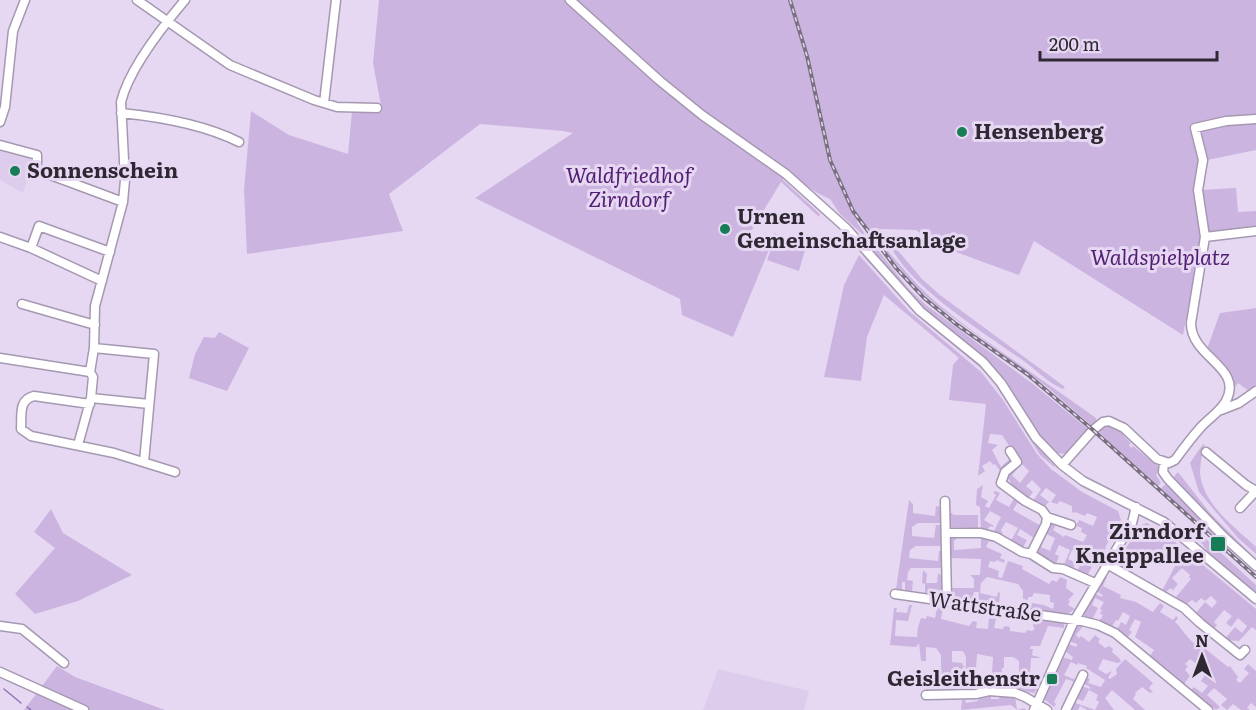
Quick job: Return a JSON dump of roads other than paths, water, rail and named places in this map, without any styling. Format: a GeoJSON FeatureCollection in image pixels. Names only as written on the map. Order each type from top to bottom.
{"type":"FeatureCollection","features":[{"type":"Feature","properties":{"kind":"street"},"geometry":{"type":"LineString","coordinates":[[0,122],[5,107],[13,31],[26,0]]}},
{"type":"Feature","properties":{"kind":"street"},"geometry":{"type":"LineString","coordinates":[[137,0],[225,63],[324,103],[377,108]]}},
{"type":"Feature","properties":{"kind":"street"},"geometry":{"type":"LineString","coordinates":[[78,445],[90,402],[93,378],[90,372],[94,348],[95,306],[123,202],[125,180],[121,102],[126,86],[168,20],[185,0]]}},
{"type":"Feature","properties":{"kind":"street"},"geometry":{"type":"LineString","coordinates":[[324,103],[336,0]]}},
{"type":"Feature","properties":{"kind":"street"},"geometry":{"type":"LineString","coordinates":[[570,0],[702,116],[786,174],[846,228],[920,311],[983,362],[1001,383],[1036,438],[1062,465],[1083,481],[1164,522],[1256,599]]}},
{"type":"Feature","properties":{"kind":"street"},"geometry":{"type":"LineString","coordinates":[[122,113],[182,123],[223,134],[239,142]]}},
{"type":"Feature","properties":{"kind":"street"},"geometry":{"type":"LineString","coordinates":[[1164,463],[1174,460],[1202,426],[1220,410],[1229,394],[1227,375],[1195,342],[1191,333],[1205,237],[1198,190],[1203,160],[1195,128],[1226,121],[1256,119]]}},
{"type":"Feature","properties":{"kind":"street"},"geometry":{"type":"LineString","coordinates":[[0,145],[37,155],[37,170],[123,202]]}},
{"type":"Feature","properties":{"kind":"street"},"geometry":{"type":"LineString","coordinates":[[31,248],[39,226],[110,252]]}},
{"type":"Feature","properties":{"kind":"street"},"geometry":{"type":"LineString","coordinates":[[1205,237],[1256,231]]}},
{"type":"Feature","properties":{"kind":"street"},"geometry":{"type":"LineString","coordinates":[[0,237],[31,248],[102,281]]}},
{"type":"Feature","properties":{"kind":"street"},"geometry":{"type":"LineString","coordinates":[[22,304],[95,325]]}},
{"type":"Feature","properties":{"kind":"street"},"geometry":{"type":"LineString","coordinates":[[94,348],[154,354],[144,462]]}},
{"type":"Feature","properties":{"kind":"street"},"geometry":{"type":"LineString","coordinates":[[0,358],[90,372]]}},
{"type":"Feature","properties":{"kind":"street"},"geometry":{"type":"LineString","coordinates":[[1220,410],[1239,403],[1256,391]]}},
{"type":"Feature","properties":{"kind":"street"},"geometry":{"type":"LineString","coordinates":[[150,404],[90,402],[34,396],[26,398],[22,403],[21,429],[26,434],[78,445],[175,472]]}},
{"type":"Feature","properties":{"kind":"street"},"geometry":{"type":"LineString","coordinates":[[1062,465],[1093,430],[1103,422],[1109,421],[1124,428],[1149,453],[1164,463]]}},
{"type":"Feature","properties":{"kind":"street"},"geometry":{"type":"LineString","coordinates":[[1010,451],[1017,462],[1005,472],[1001,483],[1025,501],[1042,510],[1047,517],[1071,525]]}},
{"type":"Feature","properties":{"kind":"street"},"geometry":{"type":"LineString","coordinates":[[1206,452],[1256,491],[1240,508]]}},
{"type":"Feature","properties":{"kind":"street"},"geometry":{"type":"LineString","coordinates":[[1164,463],[1163,472],[1168,479],[1224,537],[1256,566]]}},
{"type":"Feature","properties":{"kind":"street"},"geometry":{"type":"LineString","coordinates":[[945,501],[947,602]]}},
{"type":"Feature","properties":{"kind":"street"},"geometry":{"type":"LineString","coordinates":[[1035,707],[1074,621],[1132,523],[1136,507]]}},
{"type":"Feature","properties":{"kind":"street"},"geometry":{"type":"LineString","coordinates":[[1031,554],[1046,524],[1047,517]]}},
{"type":"Feature","properties":{"kind":"street"},"geometry":{"type":"LineString","coordinates":[[946,533],[981,533],[996,537],[1053,568],[1063,569],[1095,583]]}},
{"type":"Feature","properties":{"kind":"street"},"geometry":{"type":"LineString","coordinates":[[1107,564],[1184,608],[1240,655],[1245,650]]}},
{"type":"Feature","properties":{"kind":"street","name":"Wattstraße"},"geometry":{"type":"LineString","coordinates":[[896,594],[1098,625],[1115,633],[1208,710]]}},
{"type":"Feature","properties":{"kind":"street"},"geometry":{"type":"LineString","coordinates":[[0,626],[22,629],[64,663]]}},
{"type":"Feature","properties":{"kind":"street"},"geometry":{"type":"LineString","coordinates":[[0,672],[84,710]]}},
{"type":"Feature","properties":{"kind":"street"},"geometry":{"type":"LineString","coordinates":[[1066,710],[1083,675]]}},
{"type":"Feature","properties":{"kind":"street"},"geometry":{"type":"LineString","coordinates":[[926,695],[976,694],[989,691],[1015,693],[1025,696],[1035,707],[1047,710]]}},
{"type":"Feature","properties":{"kind":"waterway"},"geometry":{"type":"LineString","coordinates":[[4,689],[21,703]]}},
{"type":"Feature","properties":{"kind":"waterway"},"geometry":{"type":"LineString","coordinates":[[27,707],[31,710]]}},
{"type":"Feature","properties":{"kind":"railway"},"geometry":{"type":"LineString","coordinates":[[790,0],[807,56],[830,160],[853,211],[896,268],[924,298],[956,324],[1027,374],[1093,430],[1256,577]]}},
{"type":"Feature","properties":{"kind":"place","name":"Hensenberg"},"geometry":{"type":"Point","coordinates":[962,132]}},
{"type":"Feature","properties":{"kind":"place","name":"Sonnenschein"},"geometry":{"type":"Point","coordinates":[15,171]}},
{"type":"Feature","properties":{"kind":"place","name":"Urnen Gemeinschaftsanlage"},"geometry":{"type":"Point","coordinates":[725,229]}},
{"type":"Feature","properties":{"kind":"place","name":"Zirndorf Kneippallee"},"geometry":{"type":"Point","coordinates":[1218,544]}},
{"type":"Feature","properties":{"kind":"place","name":"Geisleithenstr"},"geometry":{"type":"Point","coordinates":[1052,679]}},
{"type":"Feature","properties":{"kind":"park label","name":"Waldfriedhof Zirndorf"},"geometry":{"type":"Point","coordinates":[629,188]}},
{"type":"Feature","properties":{"kind":"park label","name":"Waldspielplatz"},"geometry":{"type":"Point","coordinates":[1160,258]}}]}
